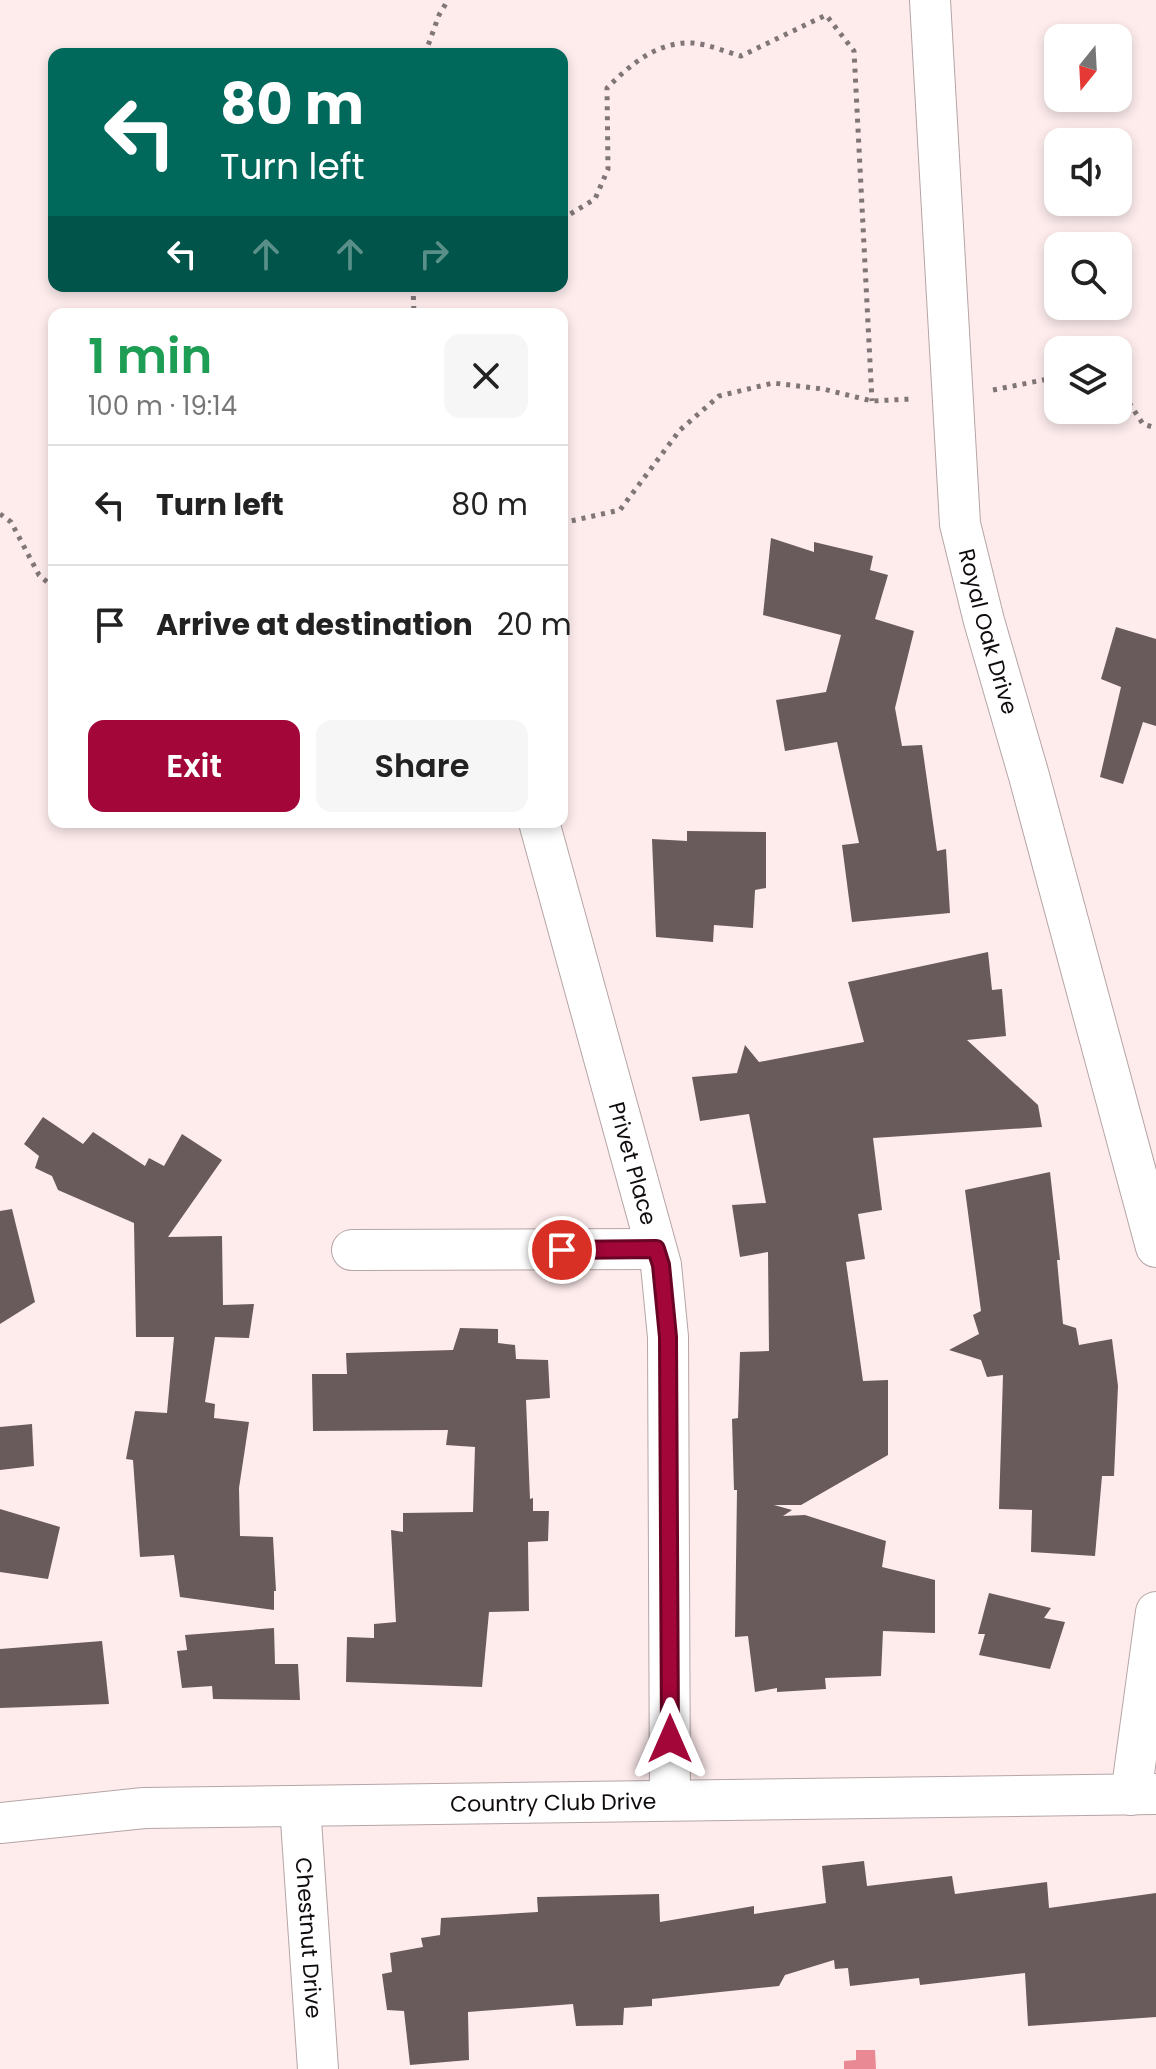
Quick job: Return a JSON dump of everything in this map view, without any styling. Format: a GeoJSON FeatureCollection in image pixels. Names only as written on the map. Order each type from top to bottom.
{"type":"FeatureCollection","features":[{"type":"Feature","properties":{"kind":"street","name":"Royal Oak Drive"},"geometry":{"type":"LineString","coordinates":[[930,0],[960,524],[1156,1247]]}},
{"type":"Feature","properties":{"kind":"street","name":"Privet Place"},"geometry":{"type":"LineString","coordinates":[[541,828],[661,1265],[668,1337],[670,1800]]}},
{"type":"Feature","properties":{"kind":"street"},"geometry":{"type":"LineString","coordinates":[[352,1250],[656,1249]]}},
{"type":"Feature","properties":{"kind":"street"},"geometry":{"type":"LineString","coordinates":[[1144,1795],[1156,1612]]}},
{"type":"Feature","properties":{"kind":"street","name":"Country Club Drive"},"geometry":{"type":"LineString","coordinates":[[0,1823],[144,1808],[1144,1795]]}},
{"type":"Feature","properties":{"kind":"street","name":"Chestnut Drive"},"geometry":{"type":"LineString","coordinates":[[300,1806],[318,2069]]}},
{"type":"Feature","properties":{"kind":"path"},"geometry":{"type":"LineString","coordinates":[[427,48],[448,0]]}},
{"type":"Feature","properties":{"kind":"path"},"geometry":{"type":"LineString","coordinates":[[568,215],[595,199],[608,169],[607,88],[631,64],[666,45],[695,43],[741,56],[826,15],[854,51],[872,401]]}},
{"type":"Feature","properties":{"kind":"path"},"geometry":{"type":"LineString","coordinates":[[568,522],[620,510],[680,430],[719,396],[773,383],[823,389],[872,401],[951,398],[1044,380]]}},
{"type":"Feature","properties":{"kind":"path"},"geometry":{"type":"LineString","coordinates":[[1132,407],[1143,424],[1156,428]]}},
{"type":"Feature","properties":{"kind":"path"},"geometry":{"type":"LineString","coordinates":[[0,514],[11,522],[39,575],[48,583]]}},
{"type":"Feature","properties":{"kind":"shaded area"},"geometry":{"type":"Polygon","coordinates":[[[856,2050],[875,2050],[876,2069],[844,2069],[844,2061],[856,2060],[856,2050]]]}},
{"type":"Feature","properties":{"kind":"building"},"geometry":{"type":"Polygon","coordinates":[[[771,538],[814,552],[814,542],[873,556],[870,570],[888,575],[875,619],[914,631],[895,708],[902,746],[922,745],[937,851],[946,849],[950,913],[852,922],[842,845],[859,843],[837,742],[785,751],[776,700],[826,692],[841,635],[763,615],[771,538]]]}},
{"type":"Feature","properties":{"kind":"building"},"geometry":{"type":"Polygon","coordinates":[[[1116,627],[1156,639],[1156,726],[1143,722],[1123,784],[1100,777],[1121,687],[1101,679],[1116,627]]]}},
{"type":"Feature","properties":{"kind":"building"},"geometry":{"type":"Polygon","coordinates":[[[687,831],[766,832],[766,888],[755,890],[753,928],[714,925],[713,942],[656,937],[652,839],[687,841],[687,831]]]}},
{"type":"Feature","properties":{"kind":"building"},"geometry":{"type":"Polygon","coordinates":[[[988,952],[992,990],[1002,989],[1006,1036],[967,1040],[1038,1105],[1042,1127],[873,1138],[882,1210],[858,1214],[865,1259],[846,1262],[863,1381],[888,1380],[888,1455],[801,1505],[774,1505],[792,1510],[783,1516],[805,1515],[886,1541],[882,1567],[935,1580],[935,1633],[883,1631],[881,1676],[825,1678],[826,1689],[777,1692],[777,1688],[755,1692],[748,1636],[735,1637],[737,1490],[734,1490],[732,1419],[738,1418],[740,1352],[769,1351],[768,1252],[740,1257],[732,1205],[766,1203],[749,1114],[700,1121],[692,1077],[737,1073],[745,1045],[759,1062],[864,1042],[848,982],[988,952]]]}},
{"type":"Feature","properties":{"kind":"building"},"geometry":{"type":"Polygon","coordinates":[[[43,1117],[83,1144],[93,1132],[145,1166],[149,1158],[164,1166],[182,1134],[222,1160],[168,1237],[222,1236],[223,1305],[254,1304],[249,1338],[215,1337],[205,1402],[215,1404],[214,1418],[249,1422],[239,1488],[240,1536],[273,1537],[274,1610],[180,1597],[174,1555],[140,1557],[133,1460],[126,1459],[135,1411],[167,1413],[174,1337],[136,1337],[134,1223],[58,1190],[52,1176],[35,1168],[39,1156],[24,1144],[43,1117]]]}},
{"type":"Feature","properties":{"kind":"building"},"geometry":{"type":"Polygon","coordinates":[[[1050,1172],[1060,1260],[1057,1260],[1063,1324],[1076,1328],[1079,1345],[1112,1339],[1118,1386],[1114,1476],[1102,1476],[1095,1556],[1031,1552],[1032,1510],[999,1509],[1003,1375],[987,1377],[981,1360],[949,1350],[979,1334],[973,1315],[981,1311],[965,1190],[1050,1172]]]}},
{"type":"Feature","properties":{"kind":"building"},"geometry":{"type":"Polygon","coordinates":[[[12,1209],[35,1302],[0,1324],[0,1211],[12,1209]]]}},
{"type":"Feature","properties":{"kind":"building"},"geometry":{"type":"Polygon","coordinates":[[[460,1328],[498,1329],[498,1343],[515,1345],[516,1359],[548,1360],[550,1398],[526,1400],[530,1499],[533,1498],[533,1511],[549,1511],[548,1541],[528,1542],[529,1611],[489,1612],[482,1687],[346,1682],[347,1637],[374,1638],[374,1624],[396,1622],[391,1530],[403,1532],[403,1513],[473,1512],[475,1447],[446,1445],[448,1430],[313,1431],[312,1374],[347,1374],[346,1353],[453,1350],[460,1328]]]}},
{"type":"Feature","properties":{"kind":"building"},"geometry":{"type":"Polygon","coordinates":[[[32,1424],[34,1466],[0,1470],[0,1427],[32,1424]]]}},
{"type":"Feature","properties":{"kind":"building"},"geometry":{"type":"Polygon","coordinates":[[[0,1509],[60,1527],[48,1579],[0,1572],[0,1509]]]}},
{"type":"Feature","properties":{"kind":"building"},"geometry":{"type":"Polygon","coordinates":[[[989,1593],[1051,1608],[1044,1618],[1065,1622],[1050,1669],[979,1655],[985,1634],[978,1634],[989,1593]]]}},
{"type":"Feature","properties":{"kind":"building"},"geometry":{"type":"Polygon","coordinates":[[[274,1628],[275,1664],[298,1664],[300,1700],[213,1699],[212,1686],[182,1688],[177,1651],[187,1650],[185,1635],[274,1628]]]}},
{"type":"Feature","properties":{"kind":"building"},"geometry":{"type":"Polygon","coordinates":[[[102,1641],[109,1704],[0,1708],[0,1649],[102,1641]]]}},
{"type":"Feature","properties":{"kind":"building"},"geometry":{"type":"Polygon","coordinates":[[[864,1861],[867,1886],[952,1876],[955,1894],[1047,1882],[1049,1908],[1156,1893],[1156,2017],[1028,2026],[1025,1973],[920,1985],[919,1978],[850,1986],[848,1968],[835,1969],[834,1960],[785,1975],[779,1986],[652,1999],[652,2006],[624,2008],[623,2025],[576,2026],[573,2004],[468,2012],[469,2060],[410,2065],[404,2011],[387,2010],[382,1974],[392,1972],[390,1953],[423,1947],[421,1938],[440,1935],[441,1918],[538,1912],[537,1897],[659,1894],[660,1922],[754,1906],[754,1914],[826,1903],[822,1866],[864,1861]]]}},
{"type":"Feature","properties":{"kind":"route"},"geometry":{"type":"LineString","coordinates":[[562,1250],[656,1249],[661,1265],[668,1337],[670,1739]]}}]}
